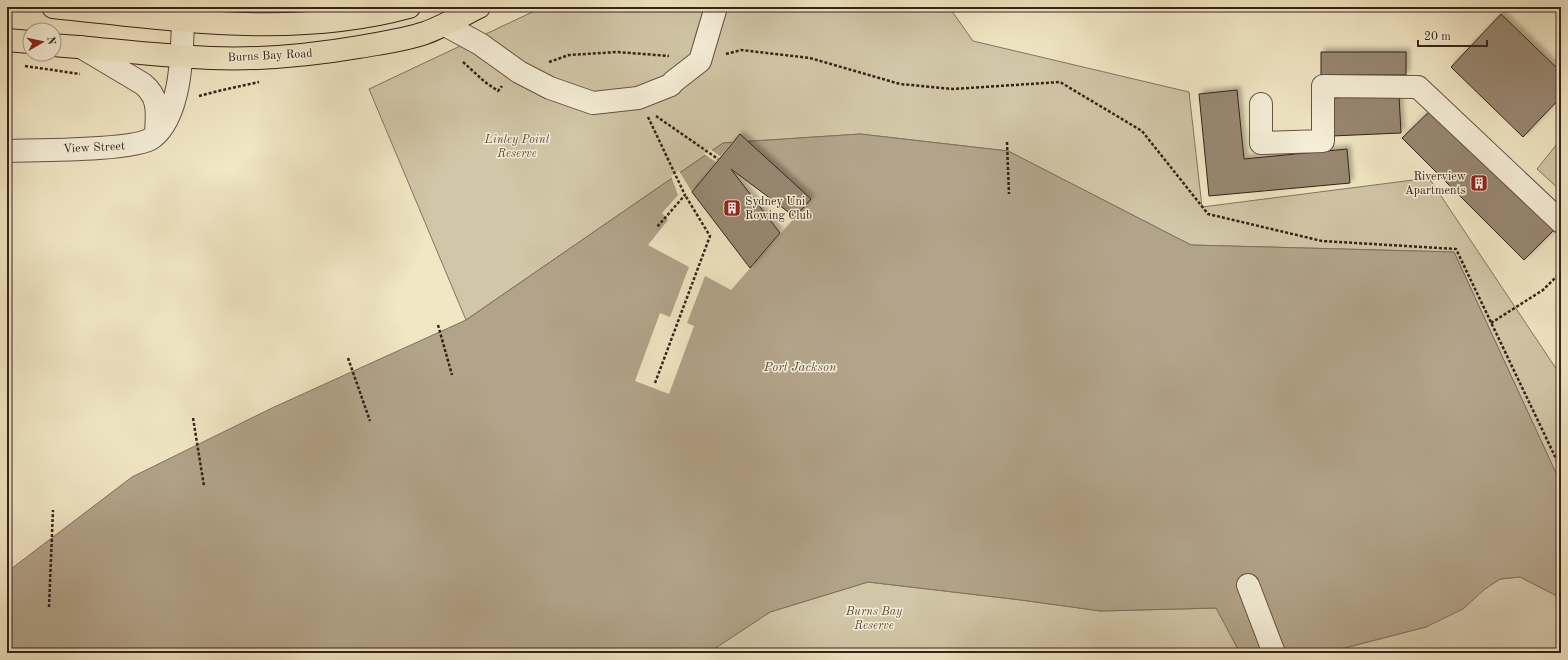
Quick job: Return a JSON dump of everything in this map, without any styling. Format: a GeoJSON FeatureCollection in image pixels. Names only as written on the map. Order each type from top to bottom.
{"type":"FeatureCollection","features":[{"type":"Feature","properties":{"kind":"main road"},"geometry":{"type":"LineString","coordinates":[[53,7],[183,21],[268,25],[333,22],[357,19],[409,7]]}},
{"type":"Feature","properties":{"kind":"main road","name":"Burns Bay Road"},"geometry":{"type":"LineString","coordinates":[[62,46],[182,56],[281,56],[329,52],[394,41],[424,33],[445,25],[480,7]]}},
{"type":"Feature","properties":{"kind":"main road"},"geometry":{"type":"LineString","coordinates":[[7,40],[22,41]]}},
{"type":"Feature","properties":{"kind":"street"},"geometry":{"type":"LineString","coordinates":[[445,25],[480,44],[520,72],[550,88],[593,103],[638,98],[671,85],[700,61],[716,7]]}},
{"type":"Feature","properties":{"kind":"street"},"geometry":{"type":"LineString","coordinates":[[156,134],[163,125],[180,80],[183,21]]}},
{"type":"Feature","properties":{"kind":"street"},"geometry":{"type":"LineString","coordinates":[[81,47],[143,84],[150,90],[154,98],[157,112],[156,134]]}},
{"type":"Feature","properties":{"kind":"street"},"geometry":{"type":"LineString","coordinates":[[1261,104],[1261,143],[1323,141],[1323,86],[1418,87],[1561,222]]}},
{"type":"Feature","properties":{"kind":"street","name":"View Street"},"geometry":{"type":"LineString","coordinates":[[7,151],[122,146],[150,140],[156,134]]}},
{"type":"Feature","properties":{"kind":"street"},"geometry":{"type":"LineString","coordinates":[[1248,585],[1274,653]]}},
{"type":"Feature","properties":{"kind":"path"},"geometry":{"type":"LineString","coordinates":[[461,60],[485,82],[498,91],[509,77],[520,72]]}},
{"type":"Feature","properties":{"kind":"path"},"geometry":{"type":"LineString","coordinates":[[23,66],[85,75]]}},
{"type":"Feature","properties":{"kind":"path"},"geometry":{"type":"LineString","coordinates":[[192,99],[218,90],[262,82]]}},
{"type":"Feature","properties":{"kind":"path"},"geometry":{"type":"LineString","coordinates":[[900,84],[953,89],[1060,82],[1142,131],[1208,214],[1322,241],[1456,250],[1561,469]]}},
{"type":"Feature","properties":{"kind":"path"},"geometry":{"type":"LineString","coordinates":[[646,111],[686,198],[710,236],[655,383]]}},
{"type":"Feature","properties":{"kind":"path"},"geometry":{"type":"LineString","coordinates":[[650,111],[662,121],[718,159]]}},
{"type":"Feature","properties":{"kind":"path"},"geometry":{"type":"LineString","coordinates":[[1007,142],[1009,194]]}},
{"type":"Feature","properties":{"kind":"path"},"geometry":{"type":"LineString","coordinates":[[657,227],[685,194]]}},
{"type":"Feature","properties":{"kind":"path"},"geometry":{"type":"LineString","coordinates":[[1491,323],[1543,290],[1561,272]]}},
{"type":"Feature","properties":{"kind":"path"},"geometry":{"type":"LineString","coordinates":[[438,325],[452,375]]}},
{"type":"Feature","properties":{"kind":"path"},"geometry":{"type":"LineString","coordinates":[[348,358],[370,421]]}},
{"type":"Feature","properties":{"kind":"path"},"geometry":{"type":"LineString","coordinates":[[193,418],[204,486]]}},
{"type":"Feature","properties":{"kind":"path"},"geometry":{"type":"LineString","coordinates":[[49,607],[53,510]]}},
{"type":"Feature","properties":{"kind":"green space","name":"Linley Point Reserve"},"geometry":{"type":"Polygon","coordinates":[[[543,7],[949,7],[973,41],[1189,92],[1202,207],[1429,178],[1561,376],[1561,484],[1454,252],[1191,245],[1008,151],[860,134],[723,143],[466,320],[369,89],[543,7]]]}},
{"type":"Feature","properties":{"kind":"green space"},"geometry":{"type":"Polygon","coordinates":[[[1561,139],[1561,191],[1537,169],[1561,139]]]}},
{"type":"Feature","properties":{"kind":"green space"},"geometry":{"type":"Polygon","coordinates":[[[1520,577],[1561,598],[1561,653],[1325,653],[1426,627],[1500,579],[1520,577]]]}},
{"type":"Feature","properties":{"kind":"green space","name":"Burns Bay Reserve"},"geometry":{"type":"Polygon","coordinates":[[[868,582],[1101,611],[1217,608],[1240,653],[708,653],[770,612],[868,582]]]}},
{"type":"Feature","properties":{"kind":"water","name":"Port Jackson"},"geometry":{"type":"Polygon","coordinates":[[[860,134],[1008,151],[1191,245],[1454,252],[1561,484],[1561,598],[1520,577],[1500,579],[1485,589],[1463,609],[1426,627],[1325,653],[1240,653],[1216,608],[1101,611],[868,582],[770,612],[708,653],[7,653],[7,572],[132,477],[272,408],[466,320],[723,143],[860,134]]]}},
{"type":"Feature","properties":{"kind":"pier"},"geometry":{"type":"Polygon","coordinates":[[[745,139],[811,199],[731,290],[705,276],[687,323],[694,326],[669,394],[635,381],[660,313],[670,317],[689,267],[648,245],[668,220],[662,213],[678,195],[671,176],[679,171],[692,192],[716,162],[704,154],[710,149],[720,156],[734,140],[745,139]]]}},
{"type":"Feature","properties":{"kind":"building"},"geometry":{"type":"Polygon","coordinates":[[[1501,14],[1561,72],[1561,97],[1523,137],[1451,67],[1501,14]]]}},
{"type":"Feature","properties":{"kind":"building"},"geometry":{"type":"Polygon","coordinates":[[[1321,52],[1406,52],[1406,75],[1321,75],[1321,52]]]}},
{"type":"Feature","properties":{"kind":"building"},"geometry":{"type":"Polygon","coordinates":[[[1237,90],[1244,159],[1347,149],[1350,183],[1209,196],[1199,94],[1237,90]]]}},
{"type":"Feature","properties":{"kind":"building"},"geometry":{"type":"Polygon","coordinates":[[[1399,95],[1401,133],[1332,136],[1331,98],[1399,95]]]}},
{"type":"Feature","properties":{"kind":"building","name":"Riverview Apartments"},"geometry":{"type":"Polygon","coordinates":[[[1435,106],[1556,228],[1524,260],[1402,138],[1435,106]]]}},
{"type":"Feature","properties":{"kind":"building","name":"Sydney Uni Rowing Club"},"geometry":{"type":"Polygon","coordinates":[[[740,134],[811,199],[795,217],[731,169],[780,233],[750,268],[692,192],[740,134]]]}},
{"type":"Feature","properties":{"kind":"place","name":"Riverview Apartments"},"geometry":{"type":"Point","coordinates":[1479,183]}},
{"type":"Feature","properties":{"kind":"place","name":"Sydney Uni Rowing Club"},"geometry":{"type":"Point","coordinates":[732,208]}}]}
